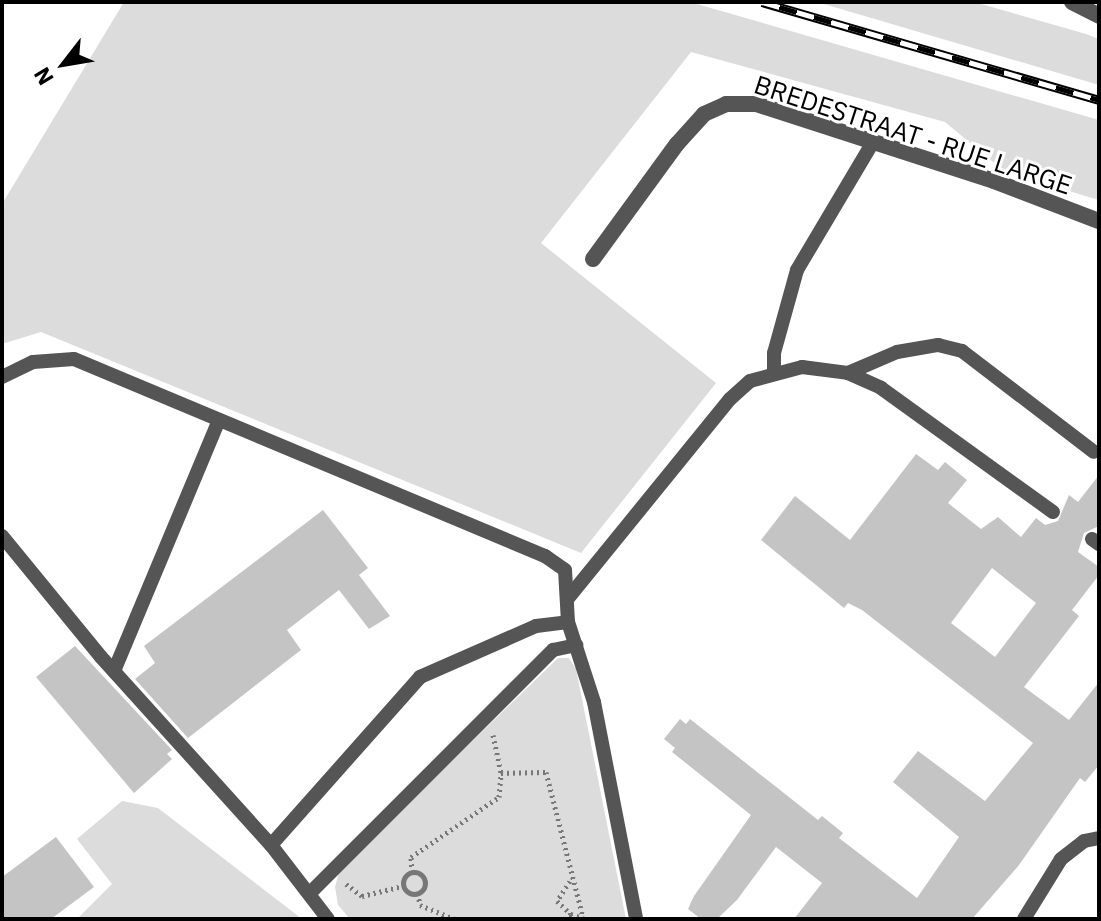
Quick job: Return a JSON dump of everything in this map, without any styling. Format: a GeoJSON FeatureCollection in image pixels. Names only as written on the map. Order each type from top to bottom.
{"type":"FeatureCollection","features":[{"type":"Feature","properties":{"kind":"street"},"geometry":{"type":"LineString","coordinates":[[1072,2],[1099,16]]}},
{"type":"Feature","properties":{"kind":"street","name":"BREDESTRAAT - RUE LARGE"},"geometry":{"type":"LineString","coordinates":[[593,259],[677,144],[704,114],[726,104],[756,104],[1099,221]]}},
{"type":"Feature","properties":{"kind":"lane"},"geometry":{"type":"LineString","coordinates":[[774,374],[774,353],[797,270],[873,142]]}},
{"type":"Feature","properties":{"kind":"lane"},"geometry":{"type":"LineString","coordinates":[[848,373],[897,352],[938,345],[962,351],[1094,452]]}},
{"type":"Feature","properties":{"kind":"lane"},"geometry":{"type":"LineString","coordinates":[[2,377],[33,362],[74,359],[218,422],[545,556],[565,570],[569,597],[568,622],[607,761],[636,919]]}},
{"type":"Feature","properties":{"kind":"lane"},"geometry":{"type":"LineString","coordinates":[[569,597],[730,399],[750,381],[802,367],[848,373],[881,388],[1053,512]]}},
{"type":"Feature","properties":{"kind":"lane"},"geometry":{"type":"LineString","coordinates":[[114,671],[218,422]]}},
{"type":"Feature","properties":{"kind":"lane"},"geometry":{"type":"LineString","coordinates":[[2,536],[114,671],[271,845],[328,919]]}},
{"type":"Feature","properties":{"kind":"lane"},"geometry":{"type":"LineString","coordinates":[[271,845],[420,677],[536,626],[568,622]]}},
{"type":"Feature","properties":{"kind":"lane"},"geometry":{"type":"LineString","coordinates":[[310,893],[327,872],[553,650],[578,650]]}},
{"type":"Feature","properties":{"kind":"lane"},"geometry":{"type":"LineString","coordinates":[[1024,919],[1061,859],[1084,841],[1099,838]]}},
{"type":"Feature","properties":{"kind":"path"},"geometry":{"type":"LineString","coordinates":[[403,886],[412,872],[411,857],[499,797],[501,773],[485,716]]}},
{"type":"Feature","properties":{"kind":"path"},"geometry":{"type":"LineString","coordinates":[[501,773],[546,772],[570,851],[570,881],[584,918]]}},
{"type":"Feature","properties":{"kind":"path"},"geometry":{"type":"LineString","coordinates":[[327,872],[362,896],[403,886],[418,893]]}},
{"type":"Feature","properties":{"kind":"path"},"geometry":{"type":"LineString","coordinates":[[412,872],[425,883],[418,893],[420,905],[454,919]]}},
{"type":"Feature","properties":{"kind":"path"},"geometry":{"type":"LineString","coordinates":[[570,881],[557,901],[571,914],[584,918]]}},
{"type":"Feature","properties":{"kind":"path"},"geometry":{"type":"LineString","coordinates":[[564,919],[571,914]]}},
{"type":"Feature","properties":{"kind":"shaded area"},"geometry":{"type":"Polygon","coordinates":[[[124,2],[690,2],[1099,120],[1099,200],[1005,172],[945,122],[691,52],[541,243],[716,383],[581,553],[41,332],[2,344],[2,204],[124,2]]]}},
{"type":"Feature","properties":{"kind":"shaded area"},"geometry":{"type":"Polygon","coordinates":[[[817,2],[974,2],[1086,34],[1099,39],[1099,85],[817,2]]]}},
{"type":"Feature","properties":{"kind":"shaded area"},"geometry":{"type":"Polygon","coordinates":[[[558,658],[569,658],[576,669],[626,919],[350,919],[338,905],[335,887],[340,869],[558,658]]]}},
{"type":"Feature","properties":{"kind":"shaded area"},"geometry":{"type":"Polygon","coordinates":[[[122,801],[158,808],[302,919],[77,919],[112,884],[77,839],[122,801]]]}},
{"type":"Feature","properties":{"kind":"building"},"geometry":{"type":"Polygon","coordinates":[[[916,454],[938,470],[945,462],[967,480],[948,503],[981,529],[998,517],[1021,537],[1036,518],[1045,525],[1058,521],[1069,495],[1078,502],[1099,475],[1099,526],[1084,533],[1078,552],[1099,567],[1099,575],[1072,610],[1079,616],[1024,687],[1069,720],[1099,682],[1099,765],[1085,782],[1080,778],[1019,865],[972,919],[794,919],[822,883],[776,847],[737,900],[717,919],[701,919],[688,909],[694,896],[751,815],[672,752],[675,748],[664,739],[680,719],[686,724],[690,719],[818,820],[822,816],[843,833],[839,838],[917,898],[959,837],[893,782],[918,751],[985,801],[1033,743],[862,610],[848,603],[844,608],[761,540],[795,496],[850,540],[916,454]],[[992,568],[951,623],[995,657],[1036,603],[992,568]]]}},
{"type":"Feature","properties":{"kind":"building"},"geometry":{"type":"Polygon","coordinates":[[[323,510],[368,568],[359,575],[390,616],[369,629],[339,590],[287,630],[301,650],[188,738],[135,679],[155,663],[144,646],[323,510]]]}},
{"type":"Feature","properties":{"kind":"building"},"geometry":{"type":"Polygon","coordinates":[[[75,646],[172,750],[167,754],[172,759],[134,793],[36,677],[75,646]]]}},
{"type":"Feature","properties":{"kind":"building"},"geometry":{"type":"Polygon","coordinates":[[[56,837],[94,887],[51,919],[2,919],[2,877],[56,837]]]}},
{"type":"Feature","properties":{"kind":"railway"},"geometry":{"type":"LineString","coordinates":[[762,2],[1099,100]]}}]}
